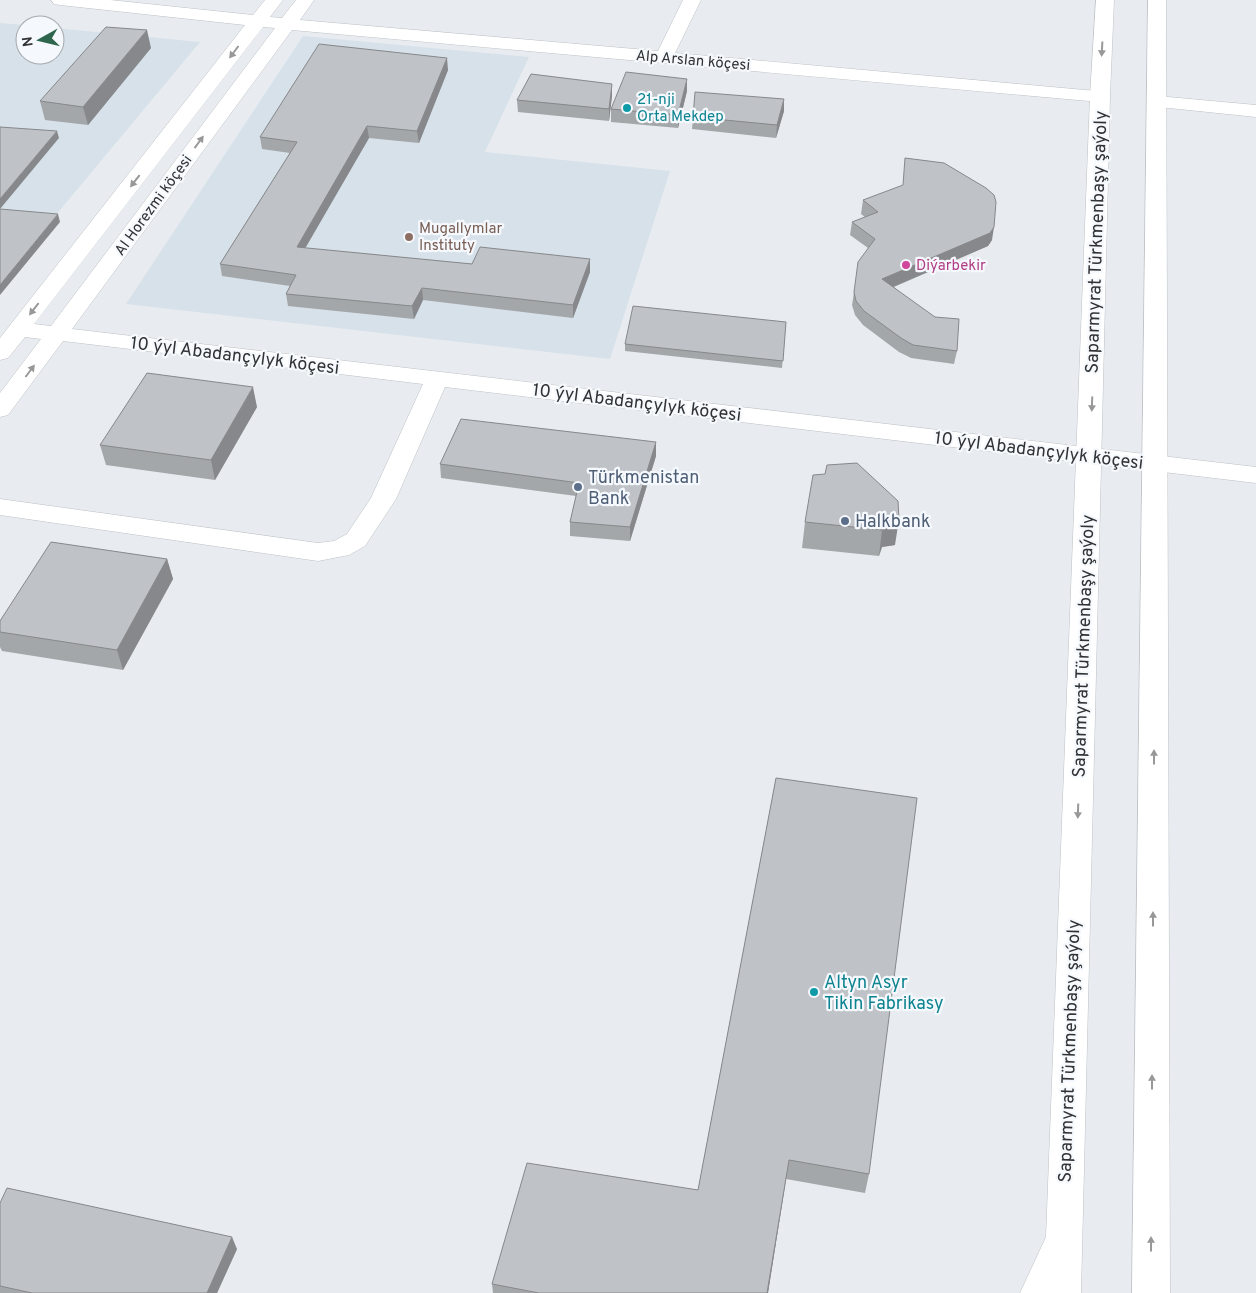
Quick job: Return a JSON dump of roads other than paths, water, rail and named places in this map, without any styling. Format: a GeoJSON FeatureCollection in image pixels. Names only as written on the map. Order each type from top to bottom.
{"type":"FeatureCollection","features":[{"type":"Feature","properties":{"kind":"street","name":"Alp Arslan köçesi"},"geometry":{"type":"LineString","coordinates":[[60,0],[287,24],[1100,96]]}},
{"type":"Feature","properties":{"kind":"street","name":"Al Horezmi köçesi"},"geometry":{"type":"LineString","coordinates":[[0,353],[274,0]]}},
{"type":"Feature","properties":{"kind":"street","name":"Al Horezmi köçesi"},"geometry":{"type":"LineString","coordinates":[[0,410],[305,0]]}},
{"type":"Feature","properties":{"kind":"street"},"geometry":{"type":"LineString","coordinates":[[664,58],[692,0]]}},
{"type":"Feature","properties":{"kind":"street","name":"Saparmyrat Türkmenbaşy şaýoly"},"geometry":{"type":"LineString","coordinates":[[1062,1293],[1100,96],[1105,0]]}},
{"type":"Feature","properties":{"kind":"street"},"geometry":{"type":"LineString","coordinates":[[1154,1286],[1157,0]]}},
{"type":"Feature","properties":{"kind":"street"},"geometry":{"type":"LineString","coordinates":[[1157,102],[1256,111]]}},
{"type":"Feature","properties":{"kind":"street","name":"10 ýyl Abadançylyk köçesi"},"geometry":{"type":"LineString","coordinates":[[18,329],[1256,475]]}},
{"type":"Feature","properties":{"kind":"street"},"geometry":{"type":"LineString","coordinates":[[0,507],[318,552],[340,549],[356,540],[383,499],[437,379]]}},
{"type":"Feature","properties":{"kind":"street"},"geometry":{"type":"LineString","coordinates":[[1039,1293],[1063,1240]]}},
{"type":"Feature","properties":{"kind":"place","name":"21-nji Orta Mekdep"},"geometry":{"type":"Point","coordinates":[627,108]}},
{"type":"Feature","properties":{"kind":"place","name":"Mugallymlar Instituty"},"geometry":{"type":"Point","coordinates":[409,237]}},
{"type":"Feature","properties":{"kind":"place","name":"Diýarbekir"},"geometry":{"type":"Point","coordinates":[906,265]}},
{"type":"Feature","properties":{"kind":"place","name":"Türkmenistan Bank"},"geometry":{"type":"Point","coordinates":[578,487]}},
{"type":"Feature","properties":{"kind":"place","name":"Halkbank"},"geometry":{"type":"Point","coordinates":[845,521]}},
{"type":"Feature","properties":{"kind":"place","name":"Altyn Asyr Tikin Fabrikasy"},"geometry":{"type":"Point","coordinates":[814,992]}}]}
